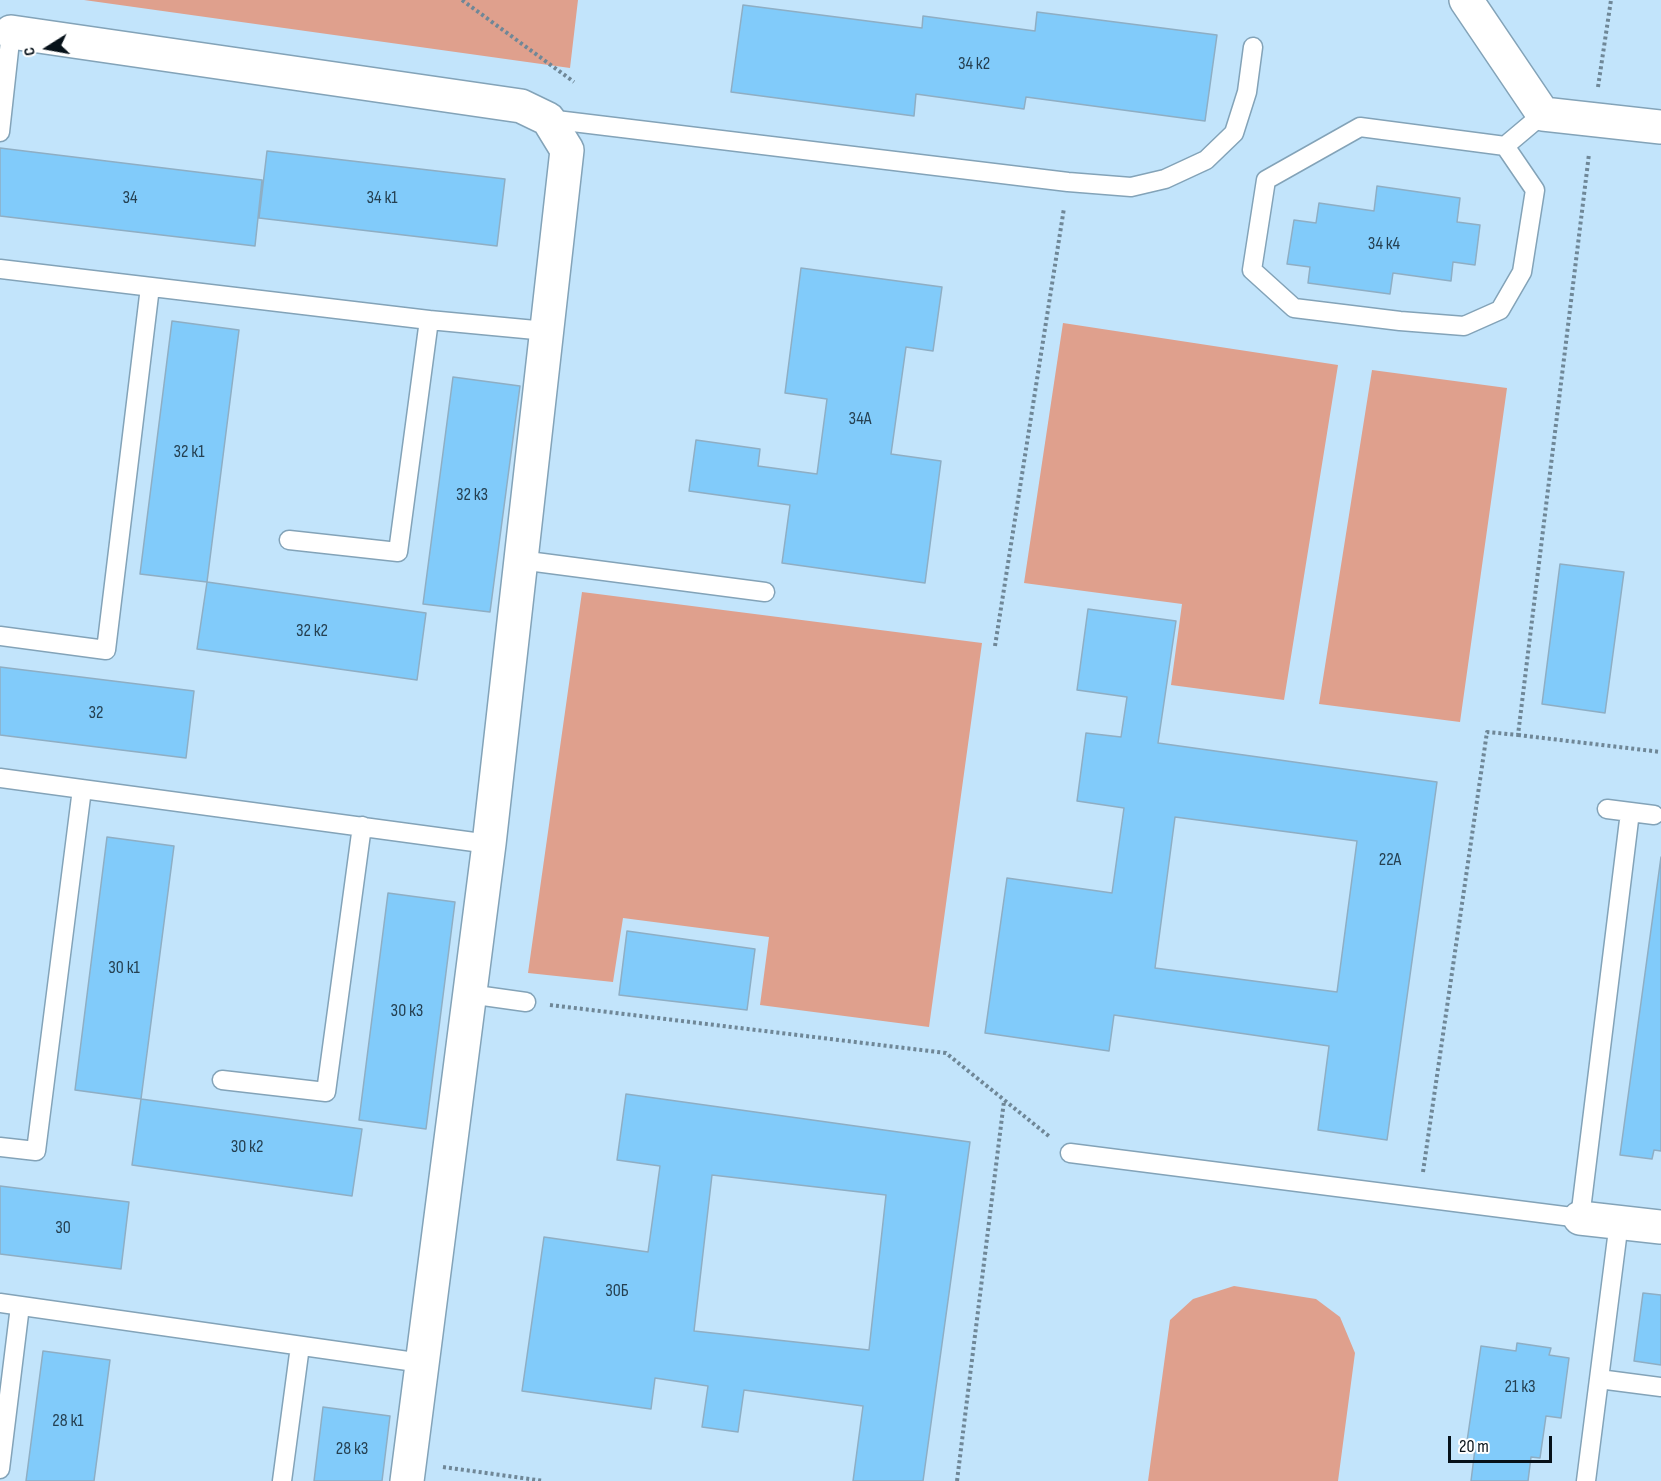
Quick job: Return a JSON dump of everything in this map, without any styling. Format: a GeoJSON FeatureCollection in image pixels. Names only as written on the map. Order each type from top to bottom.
{"type":"FeatureCollection","features":[{"type":"Feature","properties":{"kind":"street"},"geometry":{"type":"LineString","coordinates":[[1466,0],[1543,114],[1661,127]]}},
{"type":"Feature","properties":{"kind":"street"},"geometry":{"type":"LineString","coordinates":[[5,32],[521,106],[548,119],[567,150],[489,844],[408,1471]]}},
{"type":"Feature","properties":{"kind":"street"},"geometry":{"type":"LineString","coordinates":[[1580,1218],[1661,1227]]}},
{"type":"Feature","properties":{"kind":"lane"},"geometry":{"type":"LineString","coordinates":[[0,132],[5,32]]}},
{"type":"Feature","properties":{"kind":"lane"},"geometry":{"type":"LineString","coordinates":[[548,119],[1068,182],[1131,187],[1165,179],[1206,160],[1234,133],[1248,92],[1253,47]]}},
{"type":"Feature","properties":{"kind":"lane"},"geometry":{"type":"LineString","coordinates":[[1505,146],[1535,190],[1522,272],[1500,310],[1464,326],[1294,308],[1252,270],[1266,180],[1360,127],[1505,146],[1543,114]]}},
{"type":"Feature","properties":{"kind":"lane"},"geometry":{"type":"LineString","coordinates":[[0,269],[429,320],[546,331]]}},
{"type":"Feature","properties":{"kind":"lane"},"geometry":{"type":"LineString","coordinates":[[0,636],[106,650],[150,287]]}},
{"type":"Feature","properties":{"kind":"lane"},"geometry":{"type":"LineString","coordinates":[[289,540],[398,552],[429,320]]}},
{"type":"Feature","properties":{"kind":"lane"},"geometry":{"type":"LineString","coordinates":[[520,560],[765,592]]}},
{"type":"Feature","properties":{"kind":"lane"},"geometry":{"type":"LineString","coordinates":[[0,778],[489,844]]}},
{"type":"Feature","properties":{"kind":"lane"},"geometry":{"type":"LineString","coordinates":[[0,1147],[36,1151],[82,789]]}},
{"type":"Feature","properties":{"kind":"lane"},"geometry":{"type":"LineString","coordinates":[[1607,809],[1654,815]]}},
{"type":"Feature","properties":{"kind":"lane"},"geometry":{"type":"LineString","coordinates":[[1070,1153],[1580,1218],[1630,812]]}},
{"type":"Feature","properties":{"kind":"lane"},"geometry":{"type":"LineString","coordinates":[[222,1080],[326,1092],[362,826]]}},
{"type":"Feature","properties":{"kind":"lane"},"geometry":{"type":"LineString","coordinates":[[470,994],[526,1002]]}},
{"type":"Feature","properties":{"kind":"lane"},"geometry":{"type":"LineString","coordinates":[[1586,1481],[1619,1222]]}},
{"type":"Feature","properties":{"kind":"lane"},"geometry":{"type":"LineString","coordinates":[[0,1303],[422,1363]]}},
{"type":"Feature","properties":{"kind":"lane"},"geometry":{"type":"LineString","coordinates":[[0,1469],[20,1306]]}},
{"type":"Feature","properties":{"kind":"lane"},"geometry":{"type":"LineString","coordinates":[[282,1481],[300,1346]]}},
{"type":"Feature","properties":{"kind":"lane"},"geometry":{"type":"LineString","coordinates":[[1599,1379],[1661,1387]]}},
{"type":"Feature","properties":{"kind":"path"},"geometry":{"type":"LineString","coordinates":[[462,0],[574,82]]}},
{"type":"Feature","properties":{"kind":"path"},"geometry":{"type":"LineString","coordinates":[[1518,735],[1593,119],[1611,0]]}},
{"type":"Feature","properties":{"kind":"path"},"geometry":{"type":"LineString","coordinates":[[995,646],[1068,182]]}},
{"type":"Feature","properties":{"kind":"path"},"geometry":{"type":"LineString","coordinates":[[1419,1197],[1487,732],[1661,752]]}},
{"type":"Feature","properties":{"kind":"path"},"geometry":{"type":"LineString","coordinates":[[526,1002],[946,1053],[1070,1153]]}},
{"type":"Feature","properties":{"kind":"path"},"geometry":{"type":"LineString","coordinates":[[957,1481],[1004,1101]]}},
{"type":"Feature","properties":{"kind":"path"},"geometry":{"type":"LineString","coordinates":[[408,1471],[544,1481]]}},
{"type":"Feature","properties":{"kind":"shaded area"},"geometry":{"type":"Polygon","coordinates":[[[84,0],[578,0],[570,68],[84,0]]]}},
{"type":"Feature","properties":{"kind":"shaded area"},"geometry":{"type":"Polygon","coordinates":[[[1063,323],[1338,365],[1284,700],[1171,685],[1182,604],[1024,583],[1063,323]]]}},
{"type":"Feature","properties":{"kind":"shaded area"},"geometry":{"type":"Polygon","coordinates":[[[1372,370],[1507,388],[1460,722],[1319,704],[1372,370]]]}},
{"type":"Feature","properties":{"kind":"shaded area"},"geometry":{"type":"Polygon","coordinates":[[[582,592],[982,643],[929,1027],[760,1005],[769,937],[623,918],[613,982],[528,973],[582,592]]]}},
{"type":"Feature","properties":{"kind":"shaded area"},"geometry":{"type":"Polygon","coordinates":[[[1234,1286],[1316,1299],[1340,1317],[1355,1353],[1338,1481],[1148,1481],[1170,1320],[1193,1299],[1234,1286]]]}},
{"type":"Feature","properties":{"kind":"building"},"geometry":{"type":"Polygon","coordinates":[[[743,5],[922,28],[923,16],[1035,31],[1037,12],[1217,35],[1205,121],[1026,97],[1024,109],[916,94],[914,116],[731,92],[743,5]]]}},
{"type":"Feature","properties":{"kind":"building"},"geometry":{"type":"Polygon","coordinates":[[[0,148],[262,180],[255,246],[0,216],[0,148]]]}},
{"type":"Feature","properties":{"kind":"building"},"geometry":{"type":"Polygon","coordinates":[[[267,151],[505,179],[497,246],[259,218],[267,151]]]}},
{"type":"Feature","properties":{"kind":"building"},"geometry":{"type":"Polygon","coordinates":[[[1377,186],[1460,198],[1457,222],[1480,225],[1475,265],[1453,262],[1451,281],[1393,273],[1390,294],[1308,283],[1310,267],[1287,264],[1294,220],[1316,223],[1319,203],[1374,211],[1377,186]]]}},
{"type":"Feature","properties":{"kind":"building"},"geometry":{"type":"Polygon","coordinates":[[[801,268],[942,287],[933,351],[906,347],[891,454],[941,461],[925,583],[782,563],[790,505],[689,491],[696,440],[760,449],[758,466],[817,474],[827,399],[785,393],[801,268]]]}},
{"type":"Feature","properties":{"kind":"building"},"geometry":{"type":"Polygon","coordinates":[[[172,321],[239,330],[207,582],[140,574],[172,321]]]}},
{"type":"Feature","properties":{"kind":"building"},"geometry":{"type":"Polygon","coordinates":[[[453,377],[520,386],[490,612],[423,604],[453,377]]]}},
{"type":"Feature","properties":{"kind":"building"},"geometry":{"type":"Polygon","coordinates":[[[1560,564],[1624,572],[1605,713],[1542,704],[1560,564]]]}},
{"type":"Feature","properties":{"kind":"building"},"geometry":{"type":"Polygon","coordinates":[[[207,582],[426,613],[417,680],[197,649],[207,582]]]}},
{"type":"Feature","properties":{"kind":"building"},"geometry":{"type":"Polygon","coordinates":[[[1088,609],[1176,621],[1158,743],[1437,782],[1387,1140],[1318,1130],[1329,1046],[1114,1015],[1109,1051],[985,1033],[1007,878],[1112,893],[1124,808],[1077,801],[1086,733],[1121,737],[1127,697],[1077,690],[1088,609]],[[1175,817],[1155,968],[1337,992],[1357,841],[1175,817]]]}},
{"type":"Feature","properties":{"kind":"building"},"geometry":{"type":"Polygon","coordinates":[[[0,667],[194,691],[186,758],[0,735],[0,667]]]}},
{"type":"Feature","properties":{"kind":"building"},"geometry":{"type":"Polygon","coordinates":[[[107,837],[174,846],[141,1099],[75,1090],[107,837]]]}},
{"type":"Feature","properties":{"kind":"building"},"geometry":{"type":"Polygon","coordinates":[[[1661,857],[1661,1151],[1654,1150],[1652,1159],[1620,1155],[1661,857]]]}},
{"type":"Feature","properties":{"kind":"building"},"geometry":{"type":"Polygon","coordinates":[[[388,893],[455,902],[426,1129],[359,1120],[388,893]]]}},
{"type":"Feature","properties":{"kind":"building"},"geometry":{"type":"Polygon","coordinates":[[[627,931],[755,949],[747,1010],[619,995],[627,931]]]}},
{"type":"Feature","properties":{"kind":"building"},"geometry":{"type":"Polygon","coordinates":[[[626,1094],[970,1142],[923,1481],[853,1481],[863,1406],[744,1390],[738,1432],[702,1427],[708,1386],[655,1378],[651,1409],[522,1391],[544,1237],[648,1252],[660,1166],[617,1160],[626,1094]],[[712,1175],[694,1331],[869,1350],[886,1195],[712,1175]]]}},
{"type":"Feature","properties":{"kind":"building"},"geometry":{"type":"Polygon","coordinates":[[[141,1099],[362,1129],[352,1196],[132,1165],[141,1099]]]}},
{"type":"Feature","properties":{"kind":"building"},"geometry":{"type":"Polygon","coordinates":[[[0,1186],[129,1202],[121,1269],[0,1254],[0,1186]]]}},
{"type":"Feature","properties":{"kind":"building"},"geometry":{"type":"Polygon","coordinates":[[[1643,1293],[1661,1295],[1661,1365],[1634,1361],[1643,1293]]]}},
{"type":"Feature","properties":{"kind":"building"},"geometry":{"type":"Polygon","coordinates":[[[1517,1343],[1551,1348],[1549,1355],[1569,1358],[1561,1418],[1546,1416],[1540,1458],[1531,1457],[1528,1481],[1471,1481],[1475,1449],[1466,1448],[1481,1346],[1516,1351],[1517,1343]]]}},
{"type":"Feature","properties":{"kind":"building"},"geometry":{"type":"Polygon","coordinates":[[[43,1351],[110,1360],[94,1481],[26,1481],[43,1351]]]}},
{"type":"Feature","properties":{"kind":"building"},"geometry":{"type":"Polygon","coordinates":[[[323,1407],[390,1416],[382,1481],[314,1481],[323,1407]]]}}]}
